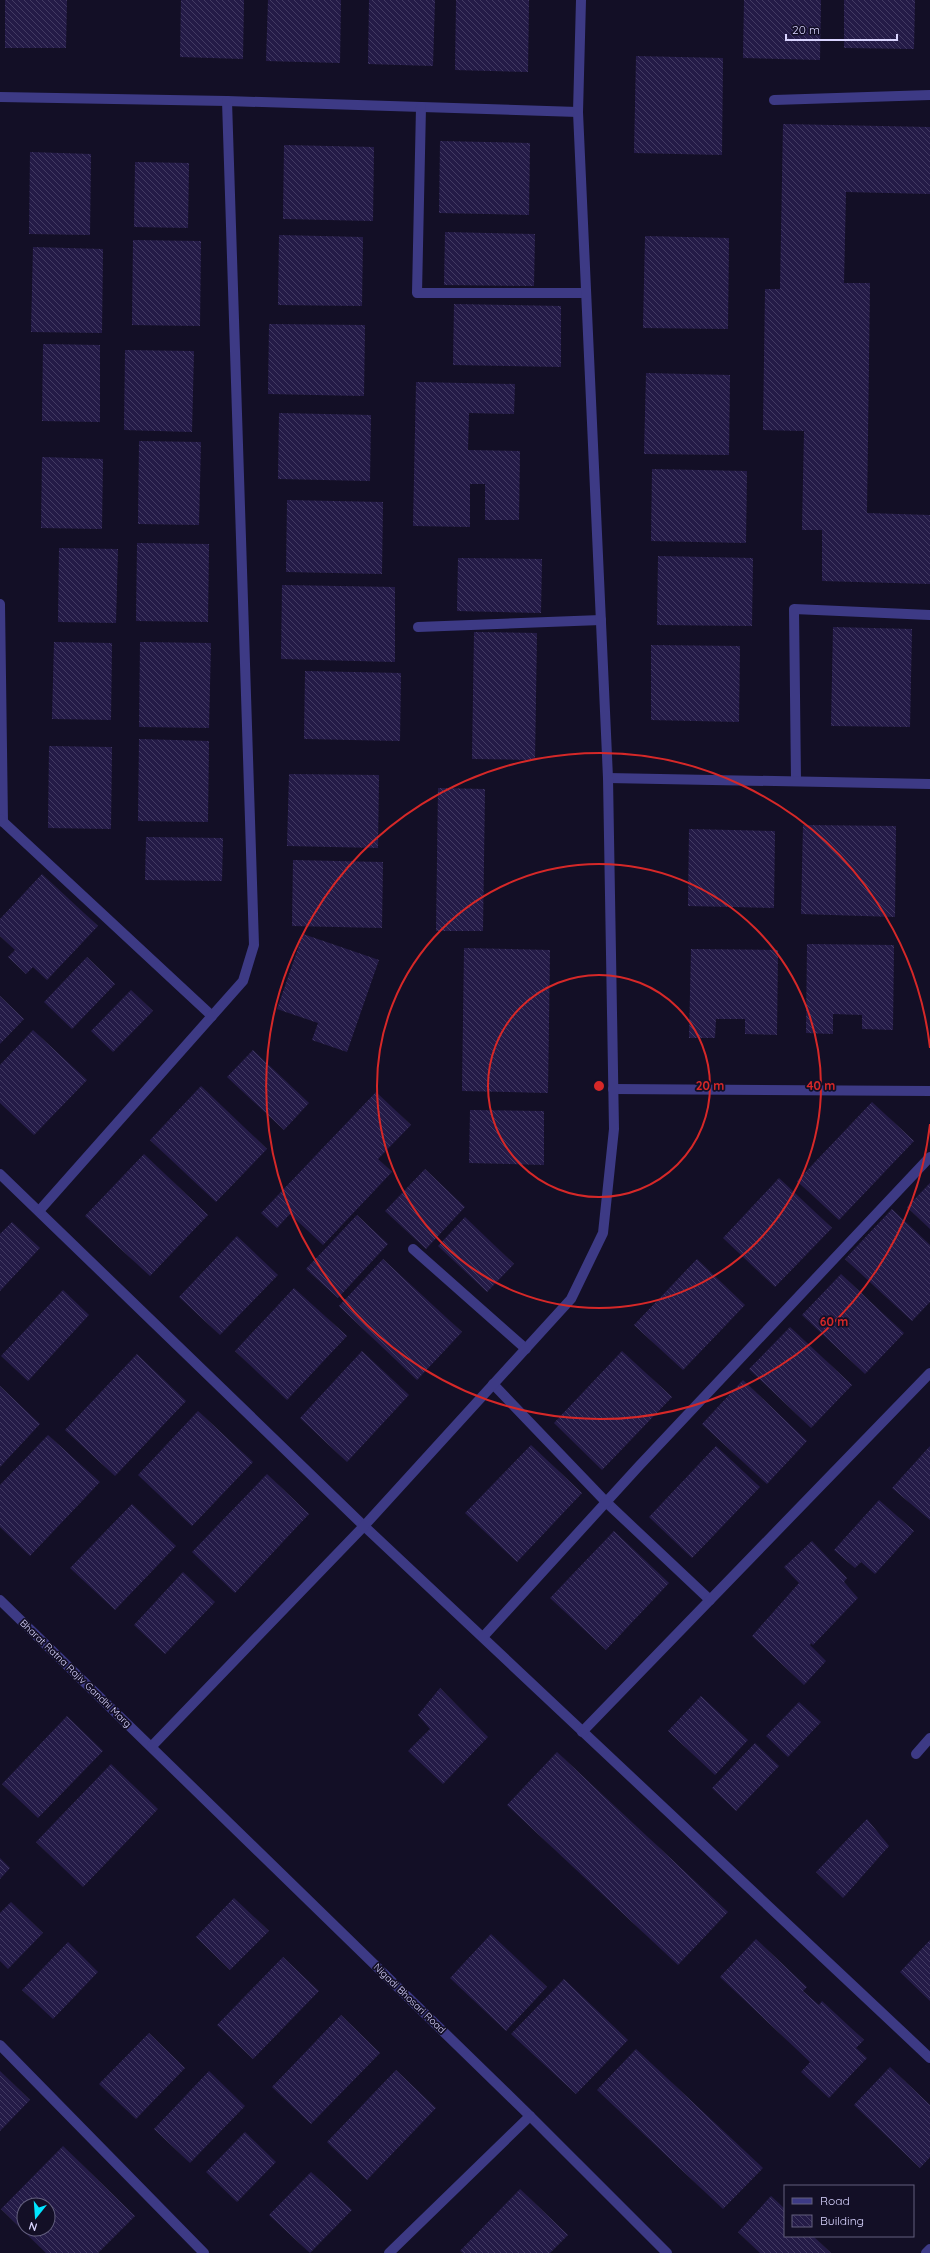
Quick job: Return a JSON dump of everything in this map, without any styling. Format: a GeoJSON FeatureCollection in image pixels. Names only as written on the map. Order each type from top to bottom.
{"type":"FeatureCollection","features":[{"type":"Feature","properties":{"kind":"street"},"geometry":{"type":"LineString","coordinates":[[152,1746],[364,1526],[571,1299],[603,1233],[614,1129],[608,778],[578,112],[581,0]]}},
{"type":"Feature","properties":{"kind":"street"},"geometry":{"type":"LineString","coordinates":[[774,100],[930,95]]}},
{"type":"Feature","properties":{"kind":"street"},"geometry":{"type":"LineString","coordinates":[[0,97],[227,101],[578,112]]}},
{"type":"Feature","properties":{"kind":"street"},"geometry":{"type":"LineString","coordinates":[[39,1211],[243,981],[254,945],[227,101]]}},
{"type":"Feature","properties":{"kind":"street"},"geometry":{"type":"LineString","coordinates":[[421,107],[417,293],[586,293]]}},
{"type":"Feature","properties":{"kind":"street"},"geometry":{"type":"LineString","coordinates":[[0,604],[1,821],[212,1016]]}},
{"type":"Feature","properties":{"kind":"street"},"geometry":{"type":"LineString","coordinates":[[796,781],[794,610],[930,615]]}},
{"type":"Feature","properties":{"kind":"street"},"geometry":{"type":"LineString","coordinates":[[418,627],[601,620]]}},
{"type":"Feature","properties":{"kind":"street"},"geometry":{"type":"LineString","coordinates":[[608,778],[930,784]]}},
{"type":"Feature","properties":{"kind":"street"},"geometry":{"type":"LineString","coordinates":[[613,1089],[930,1091]]}},
{"type":"Feature","properties":{"kind":"street"},"geometry":{"type":"LineString","coordinates":[[483,1638],[606,1502],[930,1157]]}},
{"type":"Feature","properties":{"kind":"street"},"geometry":{"type":"LineString","coordinates":[[0,1174],[364,1526],[930,2058]]}},
{"type":"Feature","properties":{"kind":"street"},"geometry":{"type":"LineString","coordinates":[[413,1249],[526,1349]]}},
{"type":"Feature","properties":{"kind":"street"},"geometry":{"type":"LineString","coordinates":[[582,1732],[930,1374]]}},
{"type":"Feature","properties":{"kind":"street"},"geometry":{"type":"LineString","coordinates":[[494,1384],[606,1502],[710,1600]]}},
{"type":"Feature","properties":{"kind":"street","name":"Bharat Ratna Rajiv Gandhi Marg"},"geometry":{"type":"LineString","coordinates":[[0,1600],[152,1746]]}},
{"type":"Feature","properties":{"kind":"street"},"geometry":{"type":"LineString","coordinates":[[916,1754],[930,1738]]}},
{"type":"Feature","properties":{"kind":"street","name":"Nigadi Bhosari Road"},"geometry":{"type":"LineString","coordinates":[[152,1746],[530,2116],[667,2253]]}},
{"type":"Feature","properties":{"kind":"street"},"geometry":{"type":"LineString","coordinates":[[0,2045],[204,2253]]}},
{"type":"Feature","properties":{"kind":"street"},"geometry":{"type":"LineString","coordinates":[[389,2253],[530,2116]]}},
{"type":"Feature","properties":{"kind":"street"},"geometry":{"type":"LineString","coordinates":[[926,2253],[930,2249]]}},
{"type":"Feature","properties":{"kind":"building"},"geometry":{"type":"Polygon","coordinates":[[[5,0],[67,0],[66,48],[5,48],[5,0]]]}},
{"type":"Feature","properties":{"kind":"building"},"geometry":{"type":"Polygon","coordinates":[[[181,0],[244,0],[243,59],[180,57],[181,0]]]}},
{"type":"Feature","properties":{"kind":"building"},"geometry":{"type":"Polygon","coordinates":[[[268,0],[341,0],[340,63],[266,61],[268,0]]]}},
{"type":"Feature","properties":{"kind":"building"},"geometry":{"type":"Polygon","coordinates":[[[369,0],[435,0],[433,66],[368,64],[369,0]]]}},
{"type":"Feature","properties":{"kind":"building"},"geometry":{"type":"Polygon","coordinates":[[[456,0],[529,0],[528,72],[455,70],[456,0]]]}},
{"type":"Feature","properties":{"kind":"building"},"geometry":{"type":"Polygon","coordinates":[[[744,0],[821,0],[820,60],[743,58],[744,0]]]}},
{"type":"Feature","properties":{"kind":"building"},"geometry":{"type":"Polygon","coordinates":[[[844,0],[915,0],[914,49],[844,48],[844,0]]]}},
{"type":"Feature","properties":{"kind":"building"},"geometry":{"type":"Polygon","coordinates":[[[636,56],[723,58],[722,155],[634,153],[636,56]]]}},
{"type":"Feature","properties":{"kind":"building"},"geometry":{"type":"Polygon","coordinates":[[[783,124],[930,127],[930,194],[846,192],[844,283],[870,283],[867,513],[930,515],[930,584],[822,581],[822,530],[802,530],[804,431],[763,430],[765,289],[780,289],[783,124]]]}},
{"type":"Feature","properties":{"kind":"building"},"geometry":{"type":"Polygon","coordinates":[[[440,141],[530,143],[529,215],[439,213],[440,141]]]}},
{"type":"Feature","properties":{"kind":"building"},"geometry":{"type":"Polygon","coordinates":[[[284,145],[374,147],[373,221],[283,219],[284,145]]]}},
{"type":"Feature","properties":{"kind":"building"},"geometry":{"type":"Polygon","coordinates":[[[30,152],[91,154],[90,235],[29,234],[30,152]]]}},
{"type":"Feature","properties":{"kind":"building"},"geometry":{"type":"Polygon","coordinates":[[[135,162],[189,163],[188,228],[134,227],[135,162]]]}},
{"type":"Feature","properties":{"kind":"building"},"geometry":{"type":"Polygon","coordinates":[[[445,232],[535,234],[534,286],[444,285],[445,232]]]}},
{"type":"Feature","properties":{"kind":"building"},"geometry":{"type":"Polygon","coordinates":[[[279,235],[363,237],[362,306],[278,305],[279,235]]]}},
{"type":"Feature","properties":{"kind":"building"},"geometry":{"type":"Polygon","coordinates":[[[645,236],[729,238],[728,329],[643,328],[645,236]]]}},
{"type":"Feature","properties":{"kind":"building"},"geometry":{"type":"Polygon","coordinates":[[[133,240],[201,241],[200,326],[132,325],[133,240]]]}},
{"type":"Feature","properties":{"kind":"building"},"geometry":{"type":"Polygon","coordinates":[[[33,247],[103,249],[102,333],[31,332],[33,247]]]}},
{"type":"Feature","properties":{"kind":"building"},"geometry":{"type":"Polygon","coordinates":[[[454,304],[561,306],[561,367],[453,365],[454,304]]]}},
{"type":"Feature","properties":{"kind":"building"},"geometry":{"type":"Polygon","coordinates":[[[269,324],[365,325],[364,396],[268,394],[269,324]]]}},
{"type":"Feature","properties":{"kind":"building"},"geometry":{"type":"Polygon","coordinates":[[[43,344],[100,345],[100,422],[42,421],[43,344]]]}},
{"type":"Feature","properties":{"kind":"building"},"geometry":{"type":"Polygon","coordinates":[[[125,350],[194,351],[192,432],[124,430],[125,350]]]}},
{"type":"Feature","properties":{"kind":"building"},"geometry":{"type":"Polygon","coordinates":[[[646,373],[730,375],[729,455],[644,454],[646,373]]]}},
{"type":"Feature","properties":{"kind":"building"},"geometry":{"type":"Polygon","coordinates":[[[416,382],[515,384],[514,414],[469,413],[468,450],[520,451],[519,520],[485,520],[485,484],[470,484],[470,527],[413,526],[416,382]]]}},
{"type":"Feature","properties":{"kind":"building"},"geometry":{"type":"Polygon","coordinates":[[[279,413],[371,415],[370,481],[278,479],[279,413]]]}},
{"type":"Feature","properties":{"kind":"building"},"geometry":{"type":"Polygon","coordinates":[[[139,441],[201,442],[199,525],[138,524],[139,441]]]}},
{"type":"Feature","properties":{"kind":"building"},"geometry":{"type":"Polygon","coordinates":[[[42,457],[103,459],[102,529],[41,528],[42,457]]]}},
{"type":"Feature","properties":{"kind":"building"},"geometry":{"type":"Polygon","coordinates":[[[652,469],[747,471],[746,543],[651,541],[652,469]]]}},
{"type":"Feature","properties":{"kind":"building"},"geometry":{"type":"Polygon","coordinates":[[[287,500],[383,502],[382,574],[286,572],[287,500]]]}},
{"type":"Feature","properties":{"kind":"building"},"geometry":{"type":"Polygon","coordinates":[[[137,543],[209,544],[208,622],[136,621],[137,543]]]}},
{"type":"Feature","properties":{"kind":"building"},"geometry":{"type":"Polygon","coordinates":[[[59,548],[118,549],[116,623],[58,622],[59,548]]]}},
{"type":"Feature","properties":{"kind":"building"},"geometry":{"type":"Polygon","coordinates":[[[658,556],[753,558],[752,626],[657,625],[658,556]]]}},
{"type":"Feature","properties":{"kind":"building"},"geometry":{"type":"Polygon","coordinates":[[[458,558],[542,559],[541,613],[457,611],[458,558]]]}},
{"type":"Feature","properties":{"kind":"building"},"geometry":{"type":"Polygon","coordinates":[[[282,585],[395,587],[395,662],[281,659],[282,585]]]}},
{"type":"Feature","properties":{"kind":"building"},"geometry":{"type":"Polygon","coordinates":[[[833,627],[912,629],[910,727],[831,726],[833,627]]]}},
{"type":"Feature","properties":{"kind":"building"},"geometry":{"type":"Polygon","coordinates":[[[474,632],[537,633],[535,760],[472,759],[474,632]]]}},
{"type":"Feature","properties":{"kind":"building"},"geometry":{"type":"Polygon","coordinates":[[[54,642],[112,643],[111,720],[52,719],[54,642]]]}},
{"type":"Feature","properties":{"kind":"building"},"geometry":{"type":"Polygon","coordinates":[[[140,642],[211,643],[209,728],[139,727],[140,642]]]}},
{"type":"Feature","properties":{"kind":"building"},"geometry":{"type":"Polygon","coordinates":[[[651,645],[740,646],[739,722],[651,720],[651,645]]]}},
{"type":"Feature","properties":{"kind":"building"},"geometry":{"type":"Polygon","coordinates":[[[305,671],[401,673],[400,741],[304,739],[305,671]]]}},
{"type":"Feature","properties":{"kind":"building"},"geometry":{"type":"Polygon","coordinates":[[[139,739],[209,741],[208,822],[138,821],[139,739]]]}},
{"type":"Feature","properties":{"kind":"building"},"geometry":{"type":"Polygon","coordinates":[[[49,746],[112,747],[111,829],[48,828],[49,746]]]}},
{"type":"Feature","properties":{"kind":"building"},"geometry":{"type":"Polygon","coordinates":[[[289,774],[379,775],[378,848],[287,846],[289,774]]]}},
{"type":"Feature","properties":{"kind":"building"},"geometry":{"type":"Polygon","coordinates":[[[438,788],[485,789],[483,931],[436,931],[438,788]]]}},
{"type":"Feature","properties":{"kind":"building"},"geometry":{"type":"Polygon","coordinates":[[[803,825],[896,826],[895,917],[801,914],[803,825]]]}},
{"type":"Feature","properties":{"kind":"building"},"geometry":{"type":"Polygon","coordinates":[[[689,829],[775,831],[774,908],[688,906],[689,829]]]}},
{"type":"Feature","properties":{"kind":"building"},"geometry":{"type":"Polygon","coordinates":[[[146,837],[223,838],[222,881],[145,880],[146,837]]]}},
{"type":"Feature","properties":{"kind":"building"},"geometry":{"type":"Polygon","coordinates":[[[293,860],[383,862],[382,928],[292,926],[293,860]]]}},
{"type":"Feature","properties":{"kind":"building"},"geometry":{"type":"Polygon","coordinates":[[[42,874],[98,926],[47,980],[33,967],[26,974],[8,957],[15,950],[0,936],[0,919],[42,874]]]}},
{"type":"Feature","properties":{"kind":"building"},"geometry":{"type":"Polygon","coordinates":[[[303,934],[379,960],[347,1052],[312,1040],[318,1023],[277,1009],[303,934]]]}},
{"type":"Feature","properties":{"kind":"building"},"geometry":{"type":"Polygon","coordinates":[[[807,944],[894,945],[893,1030],[862,1029],[862,1015],[833,1014],[833,1034],[806,1033],[807,944]]]}},
{"type":"Feature","properties":{"kind":"building"},"geometry":{"type":"Polygon","coordinates":[[[464,948],[550,950],[548,1093],[462,1091],[464,948]]]}},
{"type":"Feature","properties":{"kind":"building"},"geometry":{"type":"Polygon","coordinates":[[[691,949],[778,950],[777,1035],[745,1034],[745,1019],[716,1019],[715,1038],[689,1038],[691,949]]]}},
{"type":"Feature","properties":{"kind":"building"},"geometry":{"type":"Polygon","coordinates":[[[87,957],[115,984],[72,1029],[44,1002],[87,957]]]}},
{"type":"Feature","properties":{"kind":"building"},"geometry":{"type":"Polygon","coordinates":[[[131,990],[153,1011],[113,1052],[91,1031],[131,990]]]}},
{"type":"Feature","properties":{"kind":"building"},"geometry":{"type":"Polygon","coordinates":[[[0,996],[24,1019],[0,1044],[0,996]]]}},
{"type":"Feature","properties":{"kind":"building"},"geometry":{"type":"Polygon","coordinates":[[[33,1030],[87,1080],[34,1135],[0,1103],[0,1065],[33,1030]]]}},
{"type":"Feature","properties":{"kind":"building"},"geometry":{"type":"Polygon","coordinates":[[[253,1050],[309,1103],[284,1130],[227,1077],[253,1050]]]}},
{"type":"Feature","properties":{"kind":"building"},"geometry":{"type":"Polygon","coordinates":[[[201,1086],[267,1149],[216,1202],[150,1140],[201,1086]]]}},
{"type":"Feature","properties":{"kind":"building"},"geometry":{"type":"Polygon","coordinates":[[[376,1092],[411,1125],[378,1159],[392,1172],[323,1245],[290,1214],[277,1228],[261,1213],[376,1092]]]}},
{"type":"Feature","properties":{"kind":"building"},"geometry":{"type":"Polygon","coordinates":[[[872,1102],[914,1141],[839,1220],[797,1181],[872,1102]]]}},
{"type":"Feature","properties":{"kind":"building"},"geometry":{"type":"Polygon","coordinates":[[[470,1110],[544,1111],[544,1165],[469,1163],[470,1110]]]}},
{"type":"Feature","properties":{"kind":"building"},"geometry":{"type":"Polygon","coordinates":[[[144,1154],[208,1215],[150,1276],[85,1216],[144,1154]]]}},
{"type":"Feature","properties":{"kind":"building"},"geometry":{"type":"Polygon","coordinates":[[[425,1169],[465,1207],[426,1249],[385,1211],[425,1169]]]}},
{"type":"Feature","properties":{"kind":"building"},"geometry":{"type":"Polygon","coordinates":[[[779,1178],[832,1228],[775,1287],[723,1238],[779,1178]]]}},
{"type":"Feature","properties":{"kind":"building"},"geometry":{"type":"Polygon","coordinates":[[[930,1183],[930,1229],[907,1207],[930,1183]]]}},
{"type":"Feature","properties":{"kind":"building"},"geometry":{"type":"Polygon","coordinates":[[[892,1209],[930,1245],[930,1302],[912,1321],[845,1259],[892,1209]]]}},
{"type":"Feature","properties":{"kind":"building"},"geometry":{"type":"Polygon","coordinates":[[[357,1215],[388,1244],[338,1298],[306,1269],[357,1215]]]}},
{"type":"Feature","properties":{"kind":"building"},"geometry":{"type":"Polygon","coordinates":[[[465,1217],[514,1264],[487,1292],[438,1246],[465,1217]]]}},
{"type":"Feature","properties":{"kind":"building"},"geometry":{"type":"Polygon","coordinates":[[[12,1222],[40,1248],[0,1291],[0,1234],[12,1222]]]}},
{"type":"Feature","properties":{"kind":"building"},"geometry":{"type":"Polygon","coordinates":[[[237,1236],[278,1275],[220,1335],[179,1297],[237,1236]]]}},
{"type":"Feature","properties":{"kind":"building"},"geometry":{"type":"Polygon","coordinates":[[[383,1259],[462,1332],[417,1380],[339,1306],[383,1259]]]}},
{"type":"Feature","properties":{"kind":"building"},"geometry":{"type":"Polygon","coordinates":[[[697,1259],[745,1305],[683,1370],[634,1325],[697,1259]]]}},
{"type":"Feature","properties":{"kind":"building"},"geometry":{"type":"Polygon","coordinates":[[[841,1274],[904,1333],[865,1374],[802,1315],[841,1274]]]}},
{"type":"Feature","properties":{"kind":"building"},"geometry":{"type":"Polygon","coordinates":[[[294,1288],[347,1336],[287,1400],[235,1351],[294,1288]]]}},
{"type":"Feature","properties":{"kind":"building"},"geometry":{"type":"Polygon","coordinates":[[[63,1290],[89,1315],[28,1381],[1,1356],[63,1290]]]}},
{"type":"Feature","properties":{"kind":"building"},"geometry":{"type":"Polygon","coordinates":[[[790,1327],[852,1385],[811,1428],[749,1369],[790,1327]]]}},
{"type":"Feature","properties":{"kind":"building"},"geometry":{"type":"Polygon","coordinates":[[[362,1351],[409,1395],[347,1462],[300,1418],[362,1351]]]}},
{"type":"Feature","properties":{"kind":"building"},"geometry":{"type":"Polygon","coordinates":[[[622,1351],[672,1397],[602,1470],[554,1423],[622,1351]]]}},
{"type":"Feature","properties":{"kind":"building"},"geometry":{"type":"Polygon","coordinates":[[[137,1354],[186,1401],[115,1476],[65,1430],[137,1354]]]}},
{"type":"Feature","properties":{"kind":"building"},"geometry":{"type":"Polygon","coordinates":[[[743,1380],[807,1441],[767,1484],[702,1424],[743,1380]]]}},
{"type":"Feature","properties":{"kind":"building"},"geometry":{"type":"Polygon","coordinates":[[[0,1386],[40,1424],[0,1467],[0,1386]]]}},
{"type":"Feature","properties":{"kind":"building"},"geometry":{"type":"Polygon","coordinates":[[[198,1411],[253,1462],[192,1526],[138,1475],[198,1411]]]}},
{"type":"Feature","properties":{"kind":"building"},"geometry":{"type":"Polygon","coordinates":[[[48,1435],[100,1482],[30,1556],[0,1527],[0,1485],[48,1435]]]}},
{"type":"Feature","properties":{"kind":"building"},"geometry":{"type":"Polygon","coordinates":[[[531,1445],[582,1493],[517,1562],[465,1513],[531,1445]]]}},
{"type":"Feature","properties":{"kind":"building"},"geometry":{"type":"Polygon","coordinates":[[[716,1446],[760,1487],[692,1558],[649,1517],[716,1446]]]}},
{"type":"Feature","properties":{"kind":"building"},"geometry":{"type":"Polygon","coordinates":[[[930,1446],[930,1520],[892,1488],[930,1446]]]}},
{"type":"Feature","properties":{"kind":"building"},"geometry":{"type":"Polygon","coordinates":[[[267,1474],[309,1514],[235,1593],[192,1552],[267,1474]]]}},
{"type":"Feature","properties":{"kind":"building"},"geometry":{"type":"Polygon","coordinates":[[[879,1500],[914,1531],[875,1574],[861,1562],[855,1568],[834,1550],[879,1500]]]}},
{"type":"Feature","properties":{"kind":"building"},"geometry":{"type":"Polygon","coordinates":[[[132,1504],[176,1546],[115,1610],[70,1568],[132,1504]]]}},
{"type":"Feature","properties":{"kind":"building"},"geometry":{"type":"Polygon","coordinates":[[[614,1531],[669,1583],[606,1650],[550,1598],[614,1531]]]}},
{"type":"Feature","properties":{"kind":"building"},"geometry":{"type":"Polygon","coordinates":[[[812,1541],[847,1578],[844,1582],[858,1598],[813,1645],[811,1643],[810,1645],[826,1661],[804,1685],[752,1636],[799,1583],[784,1567],[812,1541]]]}},
{"type":"Feature","properties":{"kind":"building"},"geometry":{"type":"Polygon","coordinates":[[[183,1572],[215,1602],[165,1654],[134,1625],[183,1572]]]}},
{"type":"Feature","properties":{"kind":"building"},"geometry":{"type":"Polygon","coordinates":[[[440,1688],[488,1737],[443,1784],[408,1751],[430,1729],[418,1715],[440,1688]]]}},
{"type":"Feature","properties":{"kind":"building"},"geometry":{"type":"Polygon","coordinates":[[[701,1696],[748,1740],[715,1775],[668,1731],[701,1696]]]}},
{"type":"Feature","properties":{"kind":"building"},"geometry":{"type":"Polygon","coordinates":[[[799,1702],[821,1722],[788,1757],[766,1736],[799,1702]]]}},
{"type":"Feature","properties":{"kind":"building"},"geometry":{"type":"Polygon","coordinates":[[[67,1716],[103,1751],[38,1818],[2,1784],[67,1716]]]}},
{"type":"Feature","properties":{"kind":"building"},"geometry":{"type":"Polygon","coordinates":[[[755,1743],[779,1766],[736,1811],[712,1788],[755,1743]]]}},
{"type":"Feature","properties":{"kind":"building"},"geometry":{"type":"Polygon","coordinates":[[[557,1752],[728,1912],[678,1965],[507,1805],[557,1752]]]}},
{"type":"Feature","properties":{"kind":"building"},"geometry":{"type":"Polygon","coordinates":[[[111,1764],[158,1809],[83,1887],[36,1842],[111,1764]]]}},
{"type":"Feature","properties":{"kind":"building"},"geometry":{"type":"Polygon","coordinates":[[[867,1819],[889,1846],[843,1898],[816,1872],[867,1819]]]}},
{"type":"Feature","properties":{"kind":"building"},"geometry":{"type":"Polygon","coordinates":[[[0,1858],[10,1868],[0,1879],[0,1858]]]}},
{"type":"Feature","properties":{"kind":"building"},"geometry":{"type":"Polygon","coordinates":[[[234,1898],[269,1931],[230,1970],[196,1937],[234,1898]]]}},
{"type":"Feature","properties":{"kind":"building"},"geometry":{"type":"Polygon","coordinates":[[[11,1902],[43,1933],[8,1969],[0,1961],[0,1913],[11,1902]]]}},
{"type":"Feature","properties":{"kind":"building"},"geometry":{"type":"Polygon","coordinates":[[[491,1934],[547,1987],[506,2031],[450,1978],[491,1934]]]}},
{"type":"Feature","properties":{"kind":"building"},"geometry":{"type":"Polygon","coordinates":[[[756,1939],[807,1987],[803,1991],[819,2005],[822,2001],[864,2040],[856,2048],[867,2058],[829,2098],[801,2072],[810,2062],[720,1977],[756,1939]]]}},
{"type":"Feature","properties":{"kind":"building"},"geometry":{"type":"Polygon","coordinates":[[[930,1940],[930,2001],[900,1972],[930,1940]]]}},
{"type":"Feature","properties":{"kind":"building"},"geometry":{"type":"Polygon","coordinates":[[[68,1942],[98,1972],[53,2019],[22,1990],[68,1942]]]}},
{"type":"Feature","properties":{"kind":"building"},"geometry":{"type":"Polygon","coordinates":[[[283,1957],[319,1991],[253,2059],[217,2025],[283,1957]]]}},
{"type":"Feature","properties":{"kind":"building"},"geometry":{"type":"Polygon","coordinates":[[[564,1979],[628,2040],[576,2094],[511,2034],[564,1979]]]}},
{"type":"Feature","properties":{"kind":"building"},"geometry":{"type":"Polygon","coordinates":[[[341,2015],[380,2053],[311,2124],[272,2087],[341,2015]]]}},
{"type":"Feature","properties":{"kind":"building"},"geometry":{"type":"Polygon","coordinates":[[[149,2033],[185,2068],[136,2119],[99,2084],[149,2033]]]}},
{"type":"Feature","properties":{"kind":"building"},"geometry":{"type":"Polygon","coordinates":[[[636,2049],[763,2168],[723,2209],[597,2090],[636,2049]]]}},
{"type":"Feature","properties":{"kind":"building"},"geometry":{"type":"Polygon","coordinates":[[[890,2067],[930,2105],[930,2157],[920,2168],[854,2105],[890,2067]]]}},
{"type":"Feature","properties":{"kind":"building"},"geometry":{"type":"Polygon","coordinates":[[[396,2070],[436,2108],[367,2180],[327,2142],[396,2070]]]}},
{"type":"Feature","properties":{"kind":"building"},"geometry":{"type":"Polygon","coordinates":[[[0,2071],[30,2100],[0,2131],[0,2071]]]}},
{"type":"Feature","properties":{"kind":"building"},"geometry":{"type":"Polygon","coordinates":[[[209,2071],[245,2106],[190,2163],[154,2129],[209,2071]]]}},
{"type":"Feature","properties":{"kind":"building"},"geometry":{"type":"Polygon","coordinates":[[[245,2132],[276,2162],[237,2202],[206,2172],[245,2132]]]}},
{"type":"Feature","properties":{"kind":"building"},"geometry":{"type":"Polygon","coordinates":[[[63,2146],[135,2216],[98,2253],[46,2253],[30,2237],[56,2237],[56,2197],[16,2197],[16,2224],[1,2209],[63,2146]]]}},
{"type":"Feature","properties":{"kind":"building"},"geometry":{"type":"Polygon","coordinates":[[[311,2172],[352,2210],[310,2253],[269,2215],[311,2172]]]}},
{"type":"Feature","properties":{"kind":"building"},"geometry":{"type":"Polygon","coordinates":[[[520,2189],[568,2235],[550,2253],[463,2253],[460,2251],[520,2189]]]}},
{"type":"Feature","properties":{"kind":"building"},"geometry":{"type":"Polygon","coordinates":[[[771,2196],[784,2208],[784,2237],[814,2237],[831,2253],[760,2253],[738,2232],[771,2196]]]}}]}
